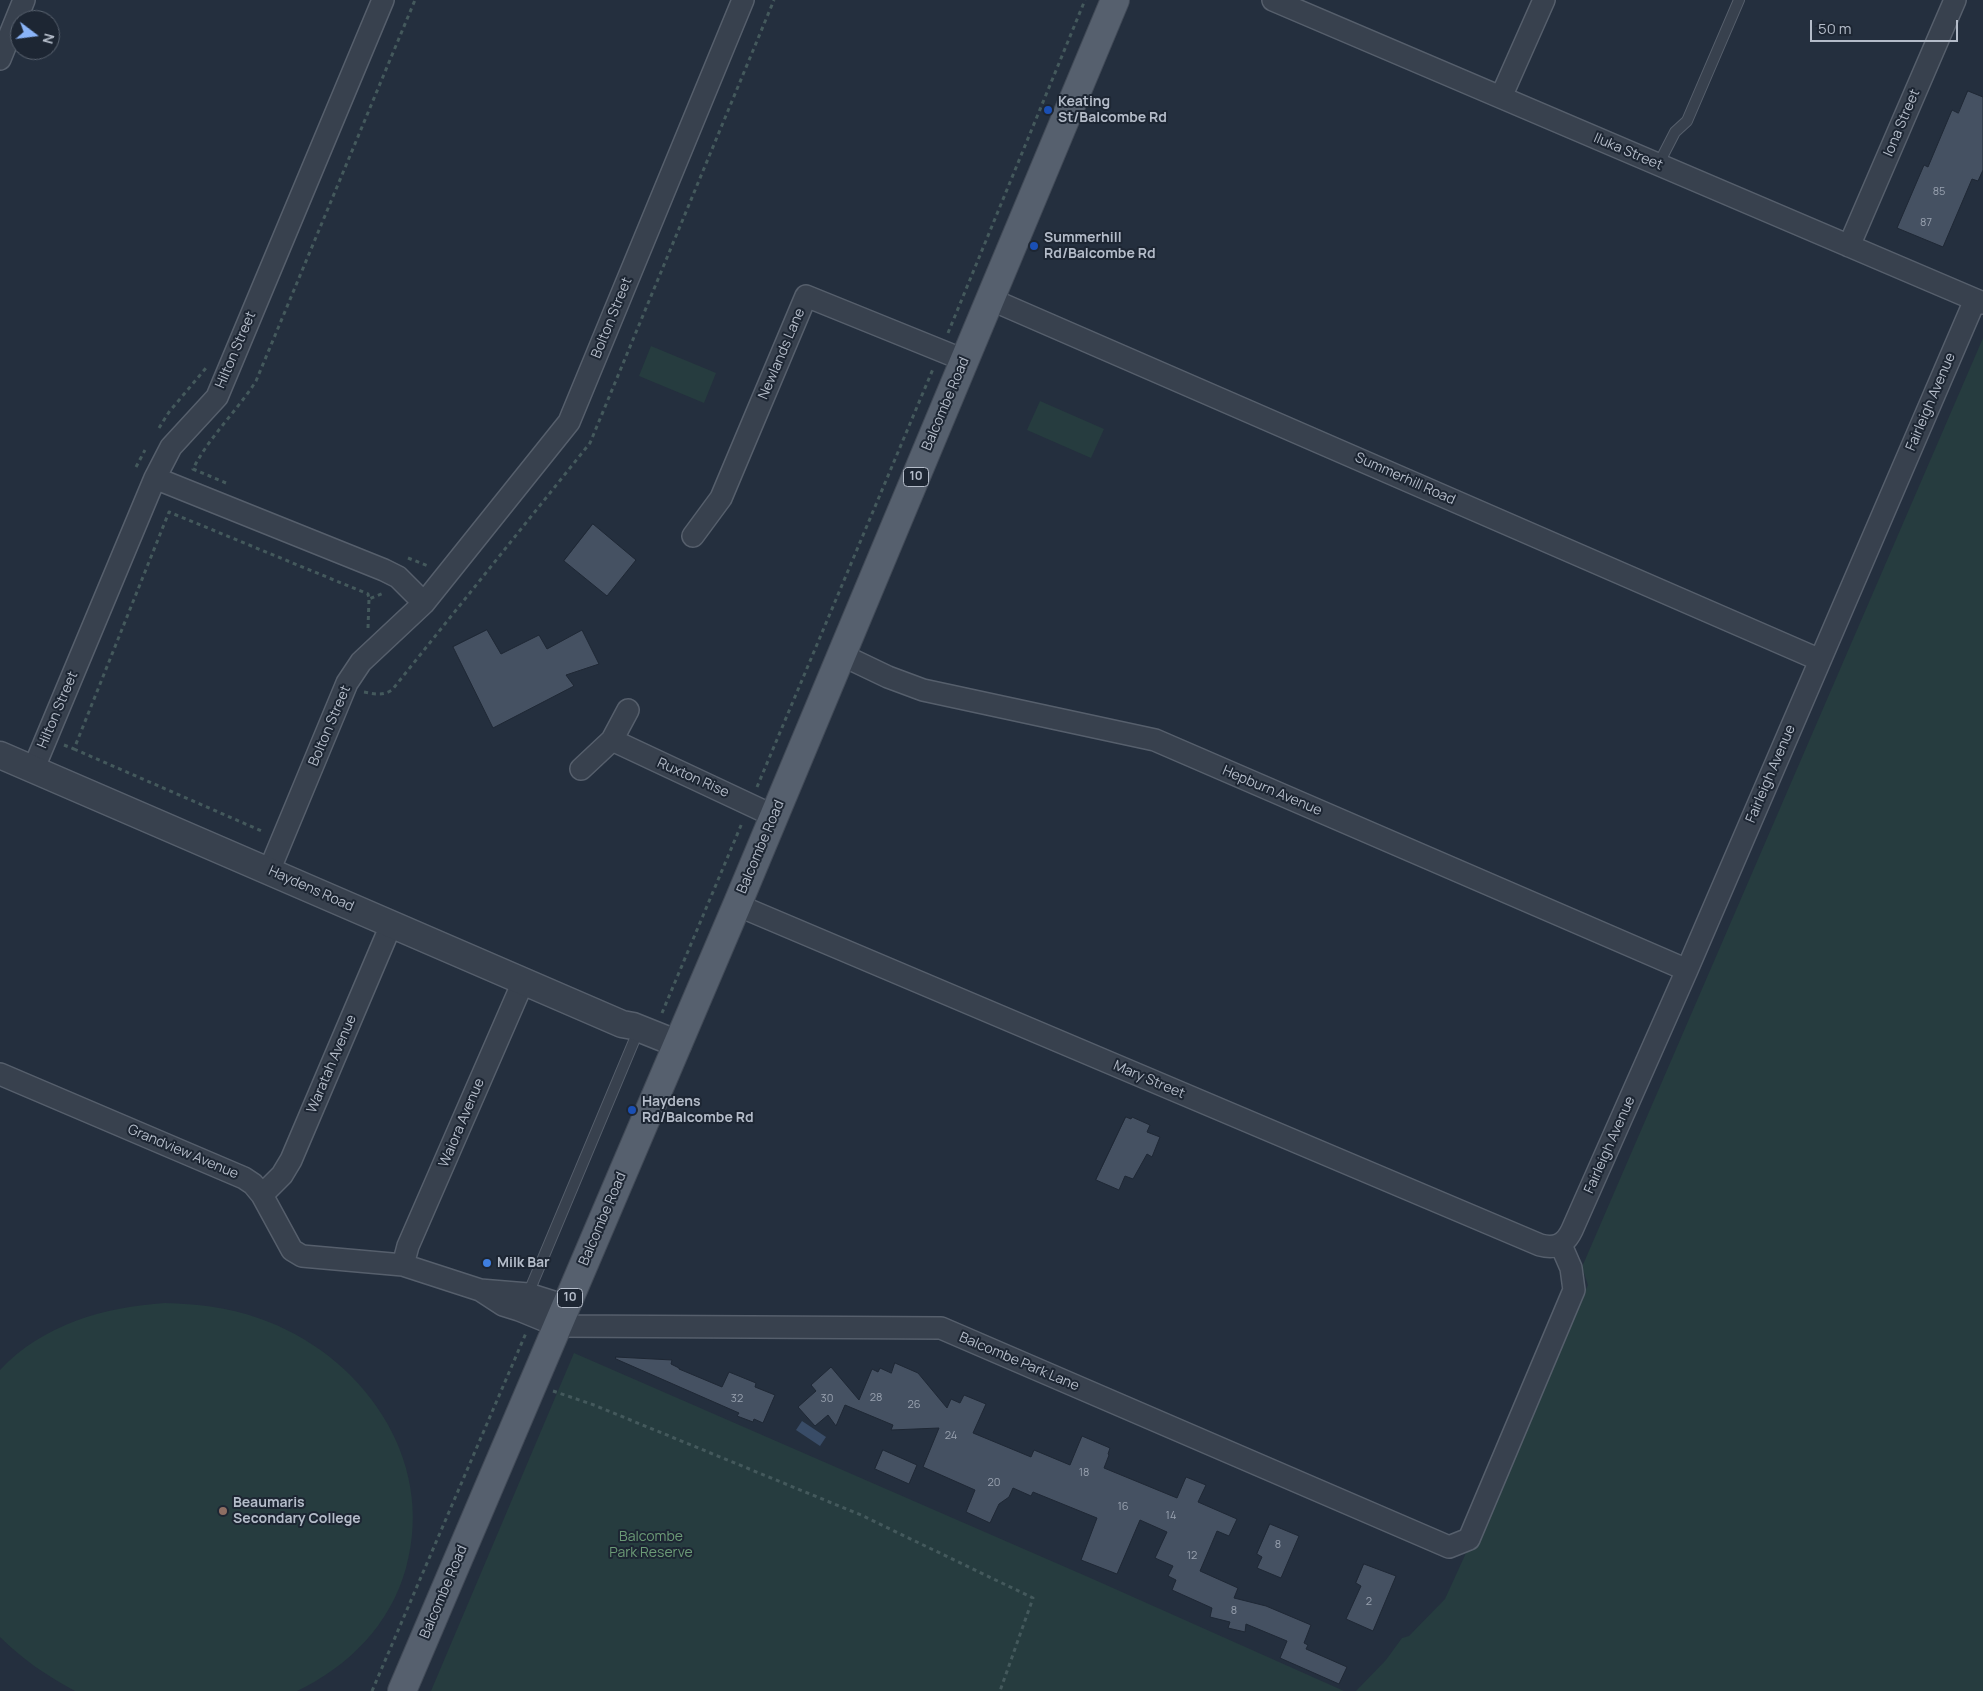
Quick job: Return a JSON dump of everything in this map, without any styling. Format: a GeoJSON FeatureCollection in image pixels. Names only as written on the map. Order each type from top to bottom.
{"type":"FeatureCollection","features":[{"type":"Feature","properties":{"kind":"main road","name":"Balcombe Road"},"geometry":{"type":"LineString","coordinates":[[402,1691],[533,1384],[553,1316],[652,1040],[737,906],[842,655],[952,356],[990,299],[1115,0]]}},
{"type":"Feature","properties":{"kind":"street"},"geometry":{"type":"LineString","coordinates":[[0,59],[24,0]]}},
{"type":"Feature","properties":{"kind":"street","name":"Hilton Street"},"geometry":{"type":"LineString","coordinates":[[34,770],[155,478],[171,447],[216,397],[383,0]]}},
{"type":"Feature","properties":{"kind":"street","name":"Bolton Street"},"geometry":{"type":"LineString","coordinates":[[269,871],[347,683],[361,662],[569,422],[743,0]]}},
{"type":"Feature","properties":{"kind":"street","name":"Iluka Street"},"geometry":{"type":"LineString","coordinates":[[1273,0],[1979,301]]}},
{"type":"Feature","properties":{"kind":"street"},"geometry":{"type":"LineString","coordinates":[[1501,97],[1544,0]]}},
{"type":"Feature","properties":{"kind":"street","name":"Iona Street"},"geometry":{"type":"LineString","coordinates":[[1849,246],[1955,0]]}},
{"type":"Feature","properties":{"kind":"street","name":"Newlands Lane"},"geometry":{"type":"LineString","coordinates":[[693,536],[721,498],[806,296],[952,356]]}},
{"type":"Feature","properties":{"kind":"street","name":"Summerhill Road"},"geometry":{"type":"LineString","coordinates":[[990,299],[1820,660]]}},
{"type":"Feature","properties":{"kind":"street","name":"Fairleigh Avenue"},"geometry":{"type":"LineString","coordinates":[[1562,1245],[1569,1237],[1687,970],[1820,660],[1979,301]]}},
{"type":"Feature","properties":{"kind":"street"},"geometry":{"type":"LineString","coordinates":[[155,478],[384,570],[398,577],[417,596]]}},
{"type":"Feature","properties":{"kind":"street","name":"Hepburn Avenue"},"geometry":{"type":"LineString","coordinates":[[842,655],[888,677],[923,690],[1155,740],[1687,970]]}},
{"type":"Feature","properties":{"kind":"street"},"geometry":{"type":"LineString","coordinates":[[581,769],[612,740],[628,710]]}},
{"type":"Feature","properties":{"kind":"street","name":"Ruxton Rise"},"geometry":{"type":"LineString","coordinates":[[612,740],[774,816]]}},
{"type":"Feature","properties":{"kind":"street","name":"Haydens Road"},"geometry":{"type":"LineString","coordinates":[[0,755],[652,1040]]}},
{"type":"Feature","properties":{"kind":"street","name":"Mary Street"},"geometry":{"type":"LineString","coordinates":[[737,906],[1540,1245],[1547,1247],[1562,1245]]}},
{"type":"Feature","properties":{"kind":"street","name":"Waratah Avenue"},"geometry":{"type":"LineString","coordinates":[[262,1195],[282,1174],[291,1160],[391,925]]}},
{"type":"Feature","properties":{"kind":"street","name":"Waiora Avenue"},"geometry":{"type":"LineString","coordinates":[[403,1265],[408,1246],[523,982]]}},
{"type":"Feature","properties":{"kind":"street","name":"Grandview Avenue"},"geometry":{"type":"LineString","coordinates":[[0,1074],[244,1178],[253,1184],[262,1195],[286,1242],[292,1250],[302,1256],[403,1265],[480,1290],[528,1294],[553,1316]]}},
{"type":"Feature","properties":{"kind":"street","name":"Balcombe Park Lane"},"geometry":{"type":"LineString","coordinates":[[553,1316],[941,1328],[1449,1547],[1469,1539],[1574,1290],[1571,1268],[1562,1245]]}},
{"type":"Feature","properties":{"kind":"street","name":"Grandview Avenue"},"geometry":{"type":"LineString","coordinates":[[480,1290],[496,1302],[553,1316]]}},
{"type":"Feature","properties":{"kind":"lane"},"geometry":{"type":"LineString","coordinates":[[1658,164],[1675,132],[1687,121],[1739,0]]}},
{"type":"Feature","properties":{"kind":"lane"},"geometry":{"type":"LineString","coordinates":[[528,1294],[652,1040]]}},
{"type":"Feature","properties":{"kind":"path"},"geometry":{"type":"LineString","coordinates":[[227,483],[193,469],[200,454],[245,398],[256,381],[415,0]]}},
{"type":"Feature","properties":{"kind":"path"},"geometry":{"type":"LineString","coordinates":[[652,1040],[750,804],[952,356],[1085,0]]}},
{"type":"Feature","properties":{"kind":"path"},"geometry":{"type":"LineString","coordinates":[[155,434],[169,412],[205,370],[209,361]]}},
{"type":"Feature","properties":{"kind":"path"},"geometry":{"type":"LineString","coordinates":[[132,476],[140,457],[150,442]]}},
{"type":"Feature","properties":{"kind":"path"},"geometry":{"type":"LineString","coordinates":[[74,749],[169,512],[368,594],[368,656],[366,688],[364,692]]}},
{"type":"Feature","properties":{"kind":"path"},"geometry":{"type":"LineString","coordinates":[[402,555],[428,566]]}},
{"type":"Feature","properties":{"kind":"path"},"geometry":{"type":"LineString","coordinates":[[369,599],[382,593],[417,596],[428,566],[434,559]]}},
{"type":"Feature","properties":{"kind":"path"},"geometry":{"type":"LineString","coordinates":[[47,737],[282,839]]}},
{"type":"Feature","properties":{"kind":"path"},"geometry":{"type":"LineString","coordinates":[[372,1691],[527,1330],[553,1316]]}},
{"type":"Feature","properties":{"kind":"path"},"geometry":{"type":"LineString","coordinates":[[533,1384],[594,1406],[862,1515],[1034,1598],[1000,1691]]}},
{"type":"Feature","properties":{"kind":"green space"},"geometry":{"type":"Polygon","coordinates":[[[1983,338],[1983,1691],[1356,1691],[1386,1660],[1402,1638],[1409,1636],[1445,1599],[1588,1285],[1582,1267],[1983,338]]]}},
{"type":"Feature","properties":{"kind":"green space"},"geometry":{"type":"Polygon","coordinates":[[[651,346],[716,373],[704,403],[639,376],[651,346]]]}},
{"type":"Feature","properties":{"kind":"green space"},"geometry":{"type":"Polygon","coordinates":[[[1040,401],[1104,429],[1091,458],[1027,430],[1040,401]]]}},
{"type":"Feature","properties":{"kind":"green space","name":"Beaumaris Secondary College"},"geometry":{"type":"Polygon","coordinates":[[[165,1303],[200,1305],[235,1311],[258,1318],[295,1334],[329,1356],[358,1383],[382,1415],[400,1450],[410,1487],[413,1527],[406,1568],[399,1589],[390,1608],[378,1625],[350,1656],[316,1681],[297,1691],[75,1691],[35,1667],[0,1637],[0,1370],[35,1341],[76,1321],[120,1309],[165,1303]]]}},
{"type":"Feature","properties":{"kind":"green space","name":"Balcombe Park Reserve"},"geometry":{"type":"Polygon","coordinates":[[[574,1353],[1095,1580],[1344,1691],[431,1691],[574,1353]]]}},
{"type":"Feature","properties":{"kind":"water"},"geometry":{"type":"Polygon","coordinates":[[[802,1421],[826,1437],[820,1446],[796,1430],[802,1421]]]}},
{"type":"Feature","properties":{"kind":"building"},"geometry":{"type":"Polygon","coordinates":[[[1968,91],[1983,97],[1983,170],[1978,181],[1972,179],[1943,247],[1897,228],[1924,165],[1928,167],[1952,110],[1958,113],[1968,91]]]}},
{"type":"Feature","properties":{"kind":"building"},"geometry":{"type":"Polygon","coordinates":[[[593,524],[636,560],[607,596],[564,561],[593,524]]]}},
{"type":"Feature","properties":{"kind":"building"},"geometry":{"type":"Polygon","coordinates":[[[487,630],[501,654],[539,635],[547,649],[582,630],[599,664],[566,675],[574,686],[493,728],[453,647],[487,630]]]}},
{"type":"Feature","properties":{"kind":"building"},"geometry":{"type":"Polygon","coordinates":[[[1126,1117],[1131,1119],[1132,1117],[1150,1125],[1147,1132],[1160,1137],[1152,1157],[1147,1154],[1133,1179],[1125,1176],[1119,1190],[1096,1180],[1126,1117]]]}},
{"type":"Feature","properties":{"kind":"building"},"geometry":{"type":"Polygon","coordinates":[[[616,1357],[672,1360],[671,1364],[679,1369],[722,1387],[729,1372],[756,1383],[755,1387],[775,1395],[763,1423],[754,1419],[753,1422],[737,1416],[739,1413],[616,1359],[616,1357]]]}},
{"type":"Feature","properties":{"kind":"building"},"geometry":{"type":"Polygon","coordinates":[[[895,1363],[918,1373],[947,1408],[951,1399],[960,1403],[964,1395],[986,1404],[973,1433],[1031,1457],[1034,1450],[1070,1465],[1082,1436],[1110,1448],[1104,1468],[1177,1498],[1186,1477],[1206,1485],[1198,1502],[1237,1519],[1229,1536],[1217,1531],[1200,1571],[1238,1588],[1234,1598],[1266,1606],[1311,1625],[1304,1643],[1308,1645],[1306,1649],[1347,1667],[1339,1684],[1280,1658],[1287,1641],[1246,1624],[1245,1632],[1228,1628],[1230,1622],[1210,1617],[1212,1608],[1172,1590],[1176,1580],[1168,1576],[1173,1566],[1155,1558],[1167,1532],[1140,1520],[1117,1574],[1081,1560],[1097,1518],[1033,1492],[1031,1496],[1013,1488],[1009,1497],[999,1504],[990,1523],[966,1512],[975,1490],[923,1467],[939,1428],[891,1430],[893,1425],[845,1405],[836,1426],[828,1415],[815,1426],[798,1407],[816,1391],[811,1385],[831,1367],[859,1400],[872,1369],[878,1372],[880,1368],[891,1373],[895,1363]]]}},
{"type":"Feature","properties":{"kind":"building"},"geometry":{"type":"Polygon","coordinates":[[[883,1450],[917,1465],[909,1484],[875,1469],[883,1450]]]}},
{"type":"Feature","properties":{"kind":"building"},"geometry":{"type":"Polygon","coordinates":[[[1270,1524],[1299,1536],[1281,1578],[1257,1568],[1262,1557],[1257,1554],[1270,1524]]]}},
{"type":"Feature","properties":{"kind":"building"},"geometry":{"type":"Polygon","coordinates":[[[1364,1564],[1396,1576],[1373,1631],[1346,1619],[1361,1586],[1356,1583],[1364,1564]]]}},
{"type":"Feature","properties":{"kind":"place","name":"Keating St/Balcombe Rd"},"geometry":{"type":"Point","coordinates":[1048,110]}},
{"type":"Feature","properties":{"kind":"place","name":"Summerhill Rd/Balcombe Rd"},"geometry":{"type":"Point","coordinates":[1034,246]}},
{"type":"Feature","properties":{"kind":"place","name":"Haydens Rd/Balcombe Rd"},"geometry":{"type":"Point","coordinates":[632,1110]}},
{"type":"Feature","properties":{"kind":"place","name":"Milk Bar"},"geometry":{"type":"Point","coordinates":[487,1263]}},
{"type":"Feature","properties":{"kind":"place","name":"Beaumaris Secondary College"},"geometry":{"type":"Point","coordinates":[223,1511]}}]}
